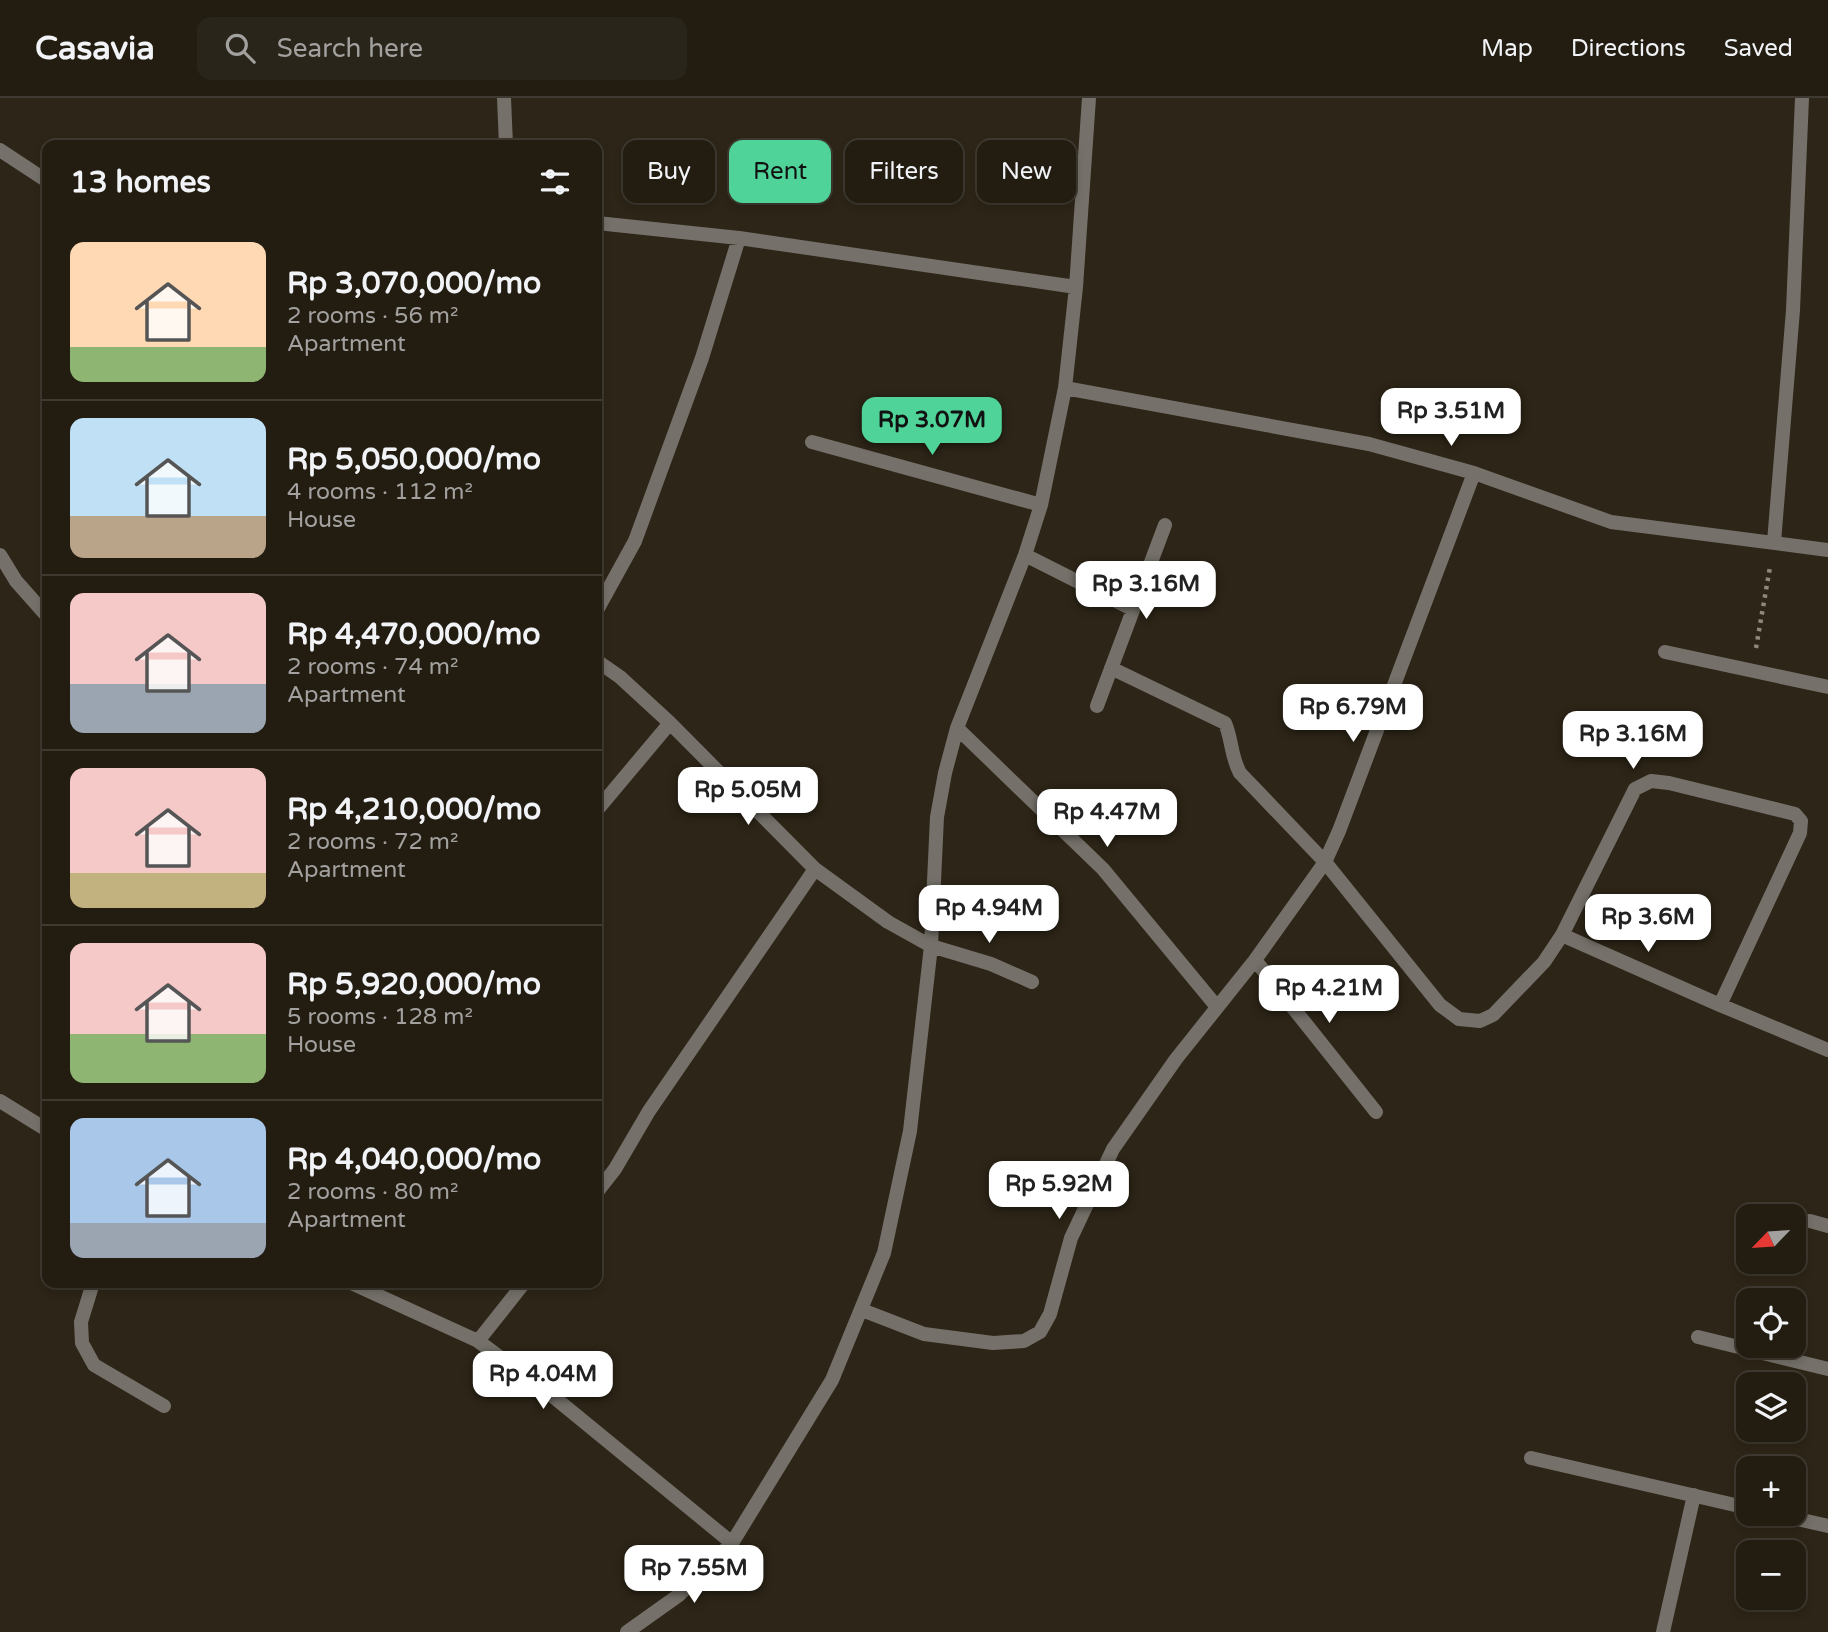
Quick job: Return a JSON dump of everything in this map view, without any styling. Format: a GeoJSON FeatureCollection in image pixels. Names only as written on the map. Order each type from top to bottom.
{"type":"FeatureCollection","features":[{"type":"Feature","properties":{"kind":"street"},"geometry":{"type":"LineString","coordinates":[[504,98],[506,140]]}},
{"type":"Feature","properties":{"kind":"street"},"geometry":{"type":"LineString","coordinates":[[627,1632],[679,1595],[732,1543],[832,1380],[884,1253],[910,1131],[931,946],[937,817],[945,774],[957,728],[1025,555],[1041,505],[1066,388],[1089,98]]}},
{"type":"Feature","properties":{"kind":"street"},"geometry":{"type":"LineString","coordinates":[[1774,542],[1793,310],[1802,98]]}},
{"type":"Feature","properties":{"kind":"street"},"geometry":{"type":"LineString","coordinates":[[0,150],[42,178]]}},
{"type":"Feature","properties":{"kind":"street"},"geometry":{"type":"LineString","coordinates":[[602,224],[739,238],[1076,287]]}},
{"type":"Feature","properties":{"kind":"street"},"geometry":{"type":"LineString","coordinates":[[602,601],[635,541],[676,434],[739,238]]}},
{"type":"Feature","properties":{"kind":"street"},"geometry":{"type":"LineString","coordinates":[[1066,388],[1369,444],[1474,473],[1611,522],[1828,550]]}},
{"type":"Feature","properties":{"kind":"street"},"geometry":{"type":"LineString","coordinates":[[812,442],[1041,505]]}},
{"type":"Feature","properties":{"kind":"street"},"geometry":{"type":"LineString","coordinates":[[862,1310],[924,1334],[993,1343],[1024,1340],[1040,1332],[1050,1314],[1071,1238],[1113,1149],[1176,1059],[1255,960],[1325,862],[1344,819],[1474,473]]}},
{"type":"Feature","properties":{"kind":"street"},"geometry":{"type":"LineString","coordinates":[[1097,706],[1165,525]]}},
{"type":"Feature","properties":{"kind":"street"},"geometry":{"type":"LineString","coordinates":[[0,555],[16,581],[42,610]]}},
{"type":"Feature","properties":{"kind":"street"},"geometry":{"type":"LineString","coordinates":[[1025,555],[1132,609]]}},
{"type":"Feature","properties":{"kind":"street"},"geometry":{"type":"LineString","coordinates":[[1665,652],[1828,687]]}},
{"type":"Feature","properties":{"kind":"street"},"geometry":{"type":"LineString","coordinates":[[602,664],[620,677],[670,723],[815,869],[888,922],[931,946],[991,964],[1032,982]]}},
{"type":"Feature","properties":{"kind":"street"},"geometry":{"type":"LineString","coordinates":[[1111,668],[1225,723],[1231,735],[1234,762],[1240,773],[1325,862],[1440,1005],[1459,1019],[1480,1021],[1493,1016],[1545,962],[1562,935],[1635,789],[1651,781],[1669,783],[1795,814],[1801,821],[1800,833],[1720,1005]]}},
{"type":"Feature","properties":{"kind":"street"},"geometry":{"type":"LineString","coordinates":[[602,804],[670,723]]}},
{"type":"Feature","properties":{"kind":"street"},"geometry":{"type":"LineString","coordinates":[[957,728],[1103,869],[1217,1007]]}},
{"type":"Feature","properties":{"kind":"street"},"geometry":{"type":"LineString","coordinates":[[602,1186],[615,1169],[649,1111],[815,869]]}},
{"type":"Feature","properties":{"kind":"street"},"geometry":{"type":"LineString","coordinates":[[1562,935],[1828,1050]]}},
{"type":"Feature","properties":{"kind":"street"},"geometry":{"type":"LineString","coordinates":[[1255,960],[1376,1112]]}},
{"type":"Feature","properties":{"kind":"street"},"geometry":{"type":"LineString","coordinates":[[0,1101],[42,1126]]}},
{"type":"Feature","properties":{"kind":"street"},"geometry":{"type":"LineString","coordinates":[[1810,1221],[1828,1226]]}},
{"type":"Feature","properties":{"kind":"street"},"geometry":{"type":"LineString","coordinates":[[91,1288],[81,1322],[82,1343],[94,1365],[164,1406]]}},
{"type":"Feature","properties":{"kind":"street"},"geometry":{"type":"LineString","coordinates":[[362,1288],[478,1341],[555,1398],[732,1543]]}},
{"type":"Feature","properties":{"kind":"street"},"geometry":{"type":"LineString","coordinates":[[478,1341],[520,1288]]}},
{"type":"Feature","properties":{"kind":"street"},"geometry":{"type":"LineString","coordinates":[[1698,1337],[1828,1369]]}},
{"type":"Feature","properties":{"kind":"street"},"geometry":{"type":"LineString","coordinates":[[1531,1458],[1736,1505]]}},
{"type":"Feature","properties":{"kind":"street"},"geometry":{"type":"LineString","coordinates":[[1663,1632],[1694,1495]]}},
{"type":"Feature","properties":{"kind":"street"},"geometry":{"type":"LineString","coordinates":[[1806,1521],[1828,1526]]}},
{"type":"Feature","properties":{"kind":"path"},"geometry":{"type":"LineString","coordinates":[[1752,670],[1774,542]]}}]}
